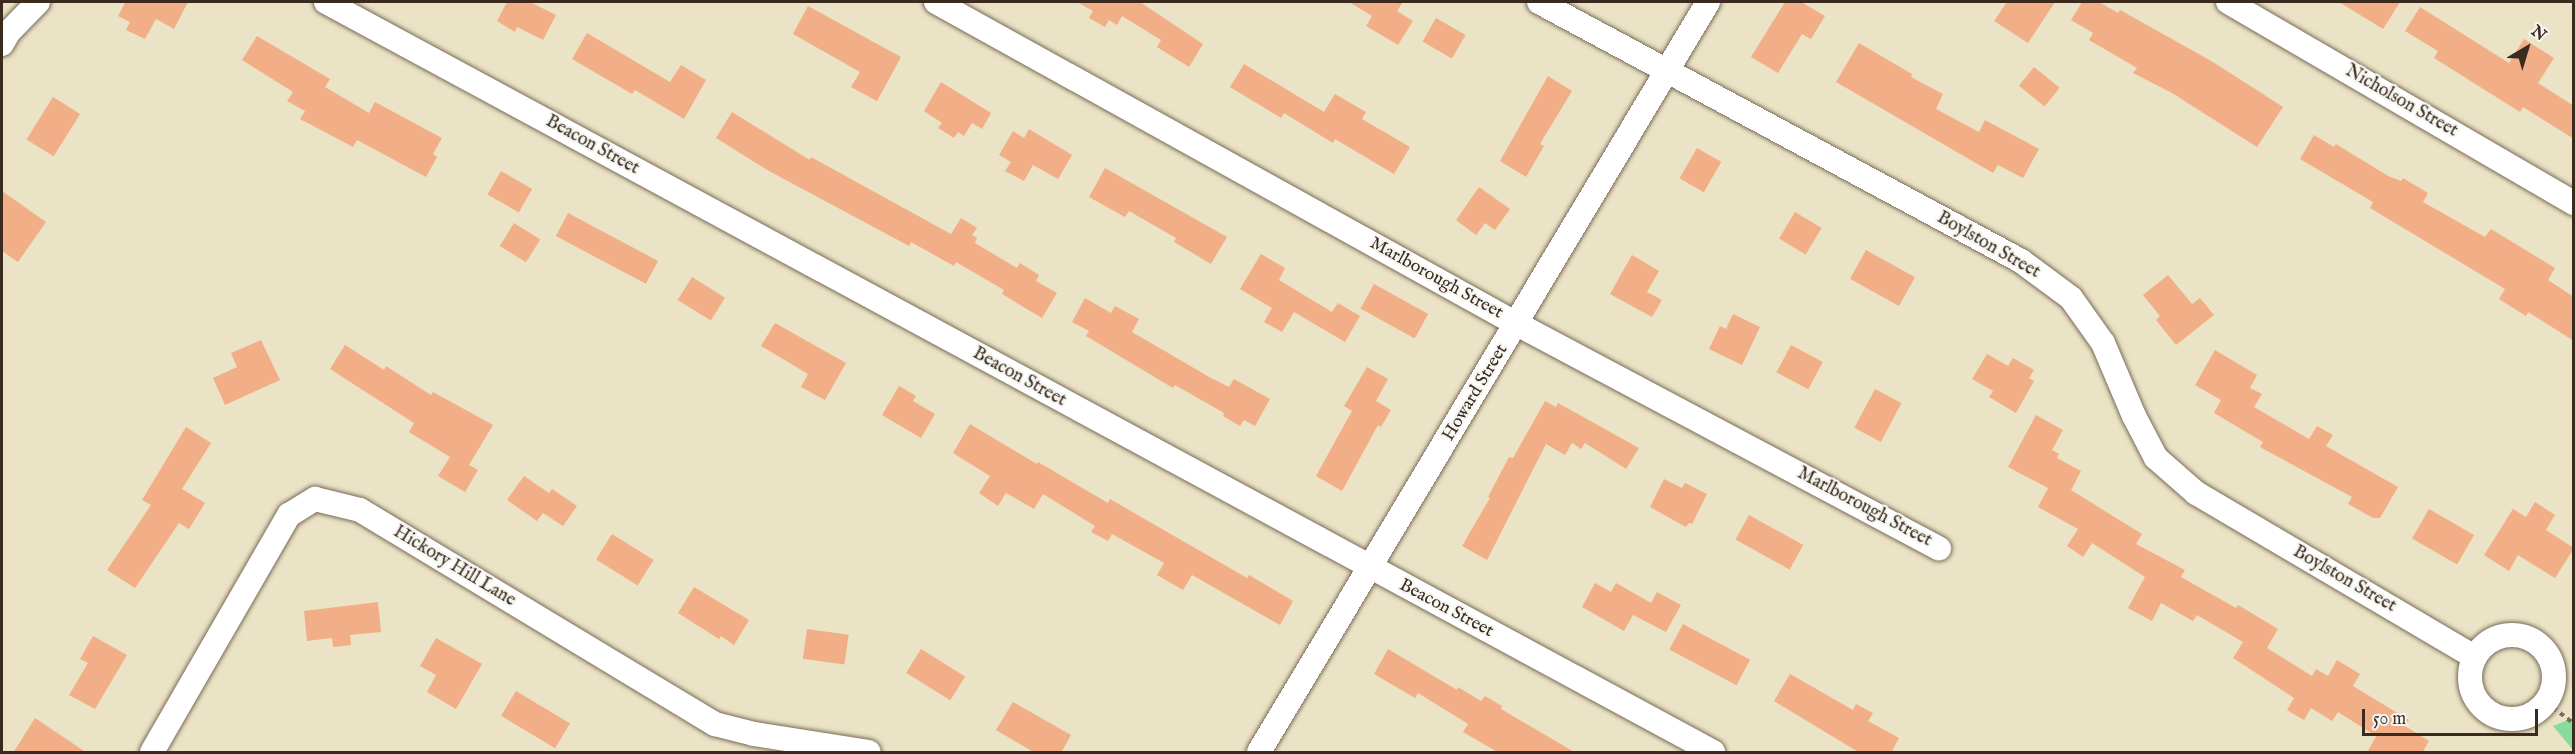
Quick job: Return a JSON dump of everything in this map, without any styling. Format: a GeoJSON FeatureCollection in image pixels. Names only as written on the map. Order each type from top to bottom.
{"type":"FeatureCollection","features":[{"type":"Feature","properties":{"kind":"street"},"geometry":{"type":"LineString","coordinates":[[2,44],[8,33],[38,2]]}},
{"type":"Feature","properties":{"kind":"street","name":"Beacon Street"},"geometry":{"type":"LineString","coordinates":[[326,2],[1713,753]]}},
{"type":"Feature","properties":{"kind":"street","name":"Marlborough Street"},"geometry":{"type":"LineString","coordinates":[[936,2],[1517,324],[1940,548]]}},
{"type":"Feature","properties":{"kind":"street","name":"Boylston Street"},"geometry":{"type":"LineString","coordinates":[[1539,2],[2021,261],[2071,298],[2103,343],[2134,416],[2156,458],[2188,486],[2475,657]]}},
{"type":"Feature","properties":{"kind":"street","name":"Howard Street"},"geometry":{"type":"LineString","coordinates":[[1259,753],[1708,2]]}},
{"type":"Feature","properties":{"kind":"street","name":"Nicholson Street"},"geometry":{"type":"LineString","coordinates":[[2228,2],[2574,203]]}},
{"type":"Feature","properties":{"kind":"street","name":"Hickory Hill Lane"},"geometry":{"type":"LineString","coordinates":[[152,753],[289,514],[315,499],[360,510],[715,724],[754,734],[869,753]]}},
{"type":"Feature","properties":{"kind":"street"},"geometry":{"type":"LineString","coordinates":[[2522,636],[2534,641],[2545,651],[2553,669],[2552,690],[2546,702],[2526,718],[2501,718],[2489,713],[2479,705],[2473,694],[2470,669],[2483,646],[2501,637],[2522,636]]}},
{"type":"Feature","properties":{"kind":"path"},"geometry":{"type":"LineString","coordinates":[[2546,702],[2574,724]]}},
{"type":"Feature","properties":{"kind":"green space"},"geometry":{"type":"Polygon","coordinates":[[[2573,718],[2573,750],[2553,726],[2573,718]]]}},
{"type":"Feature","properties":{"kind":"building"},"geometry":{"type":"Polygon","coordinates":[[[123,2],[188,2],[174,29],[156,19],[145,39],[126,30],[130,22],[118,16],[125,3],[123,2]]]}},
{"type":"Feature","properties":{"kind":"building"},"geometry":{"type":"Polygon","coordinates":[[[507,2],[530,2],[556,15],[543,40],[517,27],[515,32],[497,21],[507,2]]]}},
{"type":"Feature","properties":{"kind":"building"},"geometry":{"type":"Polygon","coordinates":[[[1077,2],[1140,2],[1203,44],[1189,67],[1157,47],[1161,40],[1122,16],[1117,25],[1109,20],[1105,27],[1089,18],[1093,11],[1077,2]]]}},
{"type":"Feature","properties":{"kind":"building"},"geometry":{"type":"Polygon","coordinates":[[[1349,2],[1403,2],[1397,11],[1413,21],[1398,45],[1366,26],[1372,16],[1349,2]]]}},
{"type":"Feature","properties":{"kind":"building"},"geometry":{"type":"Polygon","coordinates":[[[1785,2],[1801,2],[1825,16],[1811,39],[1802,34],[1778,73],[1751,57],[1785,2]]]}},
{"type":"Feature","properties":{"kind":"building"},"geometry":{"type":"Polygon","coordinates":[[[2007,2],[2055,2],[2028,43],[1994,21],[2007,2]]]}},
{"type":"Feature","properties":{"kind":"building"},"geometry":{"type":"Polygon","coordinates":[[[2082,2],[2099,2],[2118,13],[2120,10],[2213,62],[2283,107],[2257,147],[2172,93],[2133,73],[2137,68],[2089,40],[2093,33],[2071,20],[2082,2]]]}},
{"type":"Feature","properties":{"kind":"building"},"geometry":{"type":"Polygon","coordinates":[[[2339,2],[2400,2],[2383,29],[2339,2]]]}},
{"type":"Feature","properties":{"kind":"building"},"geometry":{"type":"Polygon","coordinates":[[[808,6],[901,57],[877,101],[851,87],[860,72],[793,34],[808,6]]]}},
{"type":"Feature","properties":{"kind":"building"},"geometry":{"type":"Polygon","coordinates":[[[2420,7],[2509,63],[2524,39],[2554,58],[2538,83],[2574,106],[2574,139],[2523,107],[2520,112],[2434,58],[2438,51],[2405,31],[2420,7]]]}},
{"type":"Feature","properties":{"kind":"building"},"geometry":{"type":"Polygon","coordinates":[[[1436,18],[1465,35],[1452,58],[1422,41],[1436,18]]]}},
{"type":"Feature","properties":{"kind":"building"},"geometry":{"type":"Polygon","coordinates":[[[587,33],[670,82],[681,65],[706,80],[684,119],[635,90],[632,94],[572,59],[587,33]]]}},
{"type":"Feature","properties":{"kind":"building"},"geometry":{"type":"Polygon","coordinates":[[[257,36],[330,79],[325,87],[369,113],[375,102],[442,138],[433,154],[437,157],[426,177],[357,140],[353,147],[300,119],[305,111],[287,101],[293,92],[242,60],[257,36]]]}},
{"type":"Feature","properties":{"kind":"building"},"geometry":{"type":"Polygon","coordinates":[[[1859,43],[1912,74],[1911,77],[1943,94],[1936,109],[1979,132],[1985,120],[2039,149],[2023,178],[1998,165],[1993,173],[1836,82],[1859,43]]]}},
{"type":"Feature","properties":{"kind":"building"},"geometry":{"type":"Polygon","coordinates":[[[1244,64],[1324,112],[1335,94],[1366,112],[1362,119],[1410,147],[1394,174],[1335,139],[1333,143],[1284,113],[1281,118],[1230,87],[1244,64]]]}},
{"type":"Feature","properties":{"kind":"building"},"geometry":{"type":"Polygon","coordinates":[[[2034,67],[2060,88],[2045,106],[2019,86],[2034,67]]]}},
{"type":"Feature","properties":{"kind":"building"},"geometry":{"type":"Polygon","coordinates":[[[1548,76],[1572,91],[1540,144],[1544,146],[1526,177],[1500,161],[1548,76]]]}},
{"type":"Feature","properties":{"kind":"building"},"geometry":{"type":"Polygon","coordinates":[[[941,82],[991,113],[982,129],[972,123],[964,136],[958,132],[954,138],[938,128],[942,123],[924,111],[941,82]]]}},
{"type":"Feature","properties":{"kind":"building"},"geometry":{"type":"Polygon","coordinates":[[[53,97],[80,114],[54,156],[27,139],[53,97]]]}},
{"type":"Feature","properties":{"kind":"building"},"geometry":{"type":"Polygon","coordinates":[[[732,112],[810,160],[811,157],[951,234],[961,218],[977,228],[972,235],[977,238],[975,243],[1017,268],[1020,263],[1039,275],[1036,281],[1057,293],[1042,318],[1002,294],[1004,290],[956,262],[954,266],[911,242],[909,246],[769,171],[716,138],[732,112]]]}},
{"type":"Feature","properties":{"kind":"building"},"geometry":{"type":"Polygon","coordinates":[[[1029,129],[1072,155],[1058,179],[1033,165],[1024,181],[1005,171],[1011,162],[999,155],[1013,131],[1024,138],[1029,129]]]}},
{"type":"Feature","properties":{"kind":"building"},"geometry":{"type":"Polygon","coordinates":[[[2314,135],[2334,147],[2336,144],[2388,176],[2401,181],[2403,178],[2428,193],[2423,202],[2485,237],[2491,229],[2555,268],[2548,280],[2574,297],[2574,341],[2528,312],[2526,316],[2499,299],[2505,289],[2370,208],[2373,202],[2300,159],[2314,135]]]}},
{"type":"Feature","properties":{"kind":"building"},"geometry":{"type":"Polygon","coordinates":[[[1697,148],[1721,162],[1704,192],[1680,178],[1697,148]]]}},
{"type":"Feature","properties":{"kind":"building"},"geometry":{"type":"Polygon","coordinates":[[[1105,168],[1227,237],[1211,264],[1174,242],[1176,238],[1129,211],[1125,217],[1089,197],[1105,168]]]}},
{"type":"Feature","properties":{"kind":"building"},"geometry":{"type":"Polygon","coordinates":[[[501,171],[532,189],[519,212],[488,194],[501,171]]]}},
{"type":"Feature","properties":{"kind":"building"},"geometry":{"type":"Polygon","coordinates":[[[1479,187],[1510,209],[1495,230],[1485,223],[1476,235],[1456,220],[1479,187]]]}},
{"type":"Feature","properties":{"kind":"building"},"geometry":{"type":"Polygon","coordinates":[[[2,191],[46,222],[18,262],[2,251],[2,191]]]}},
{"type":"Feature","properties":{"kind":"building"},"geometry":{"type":"Polygon","coordinates":[[[1795,212],[1822,228],[1806,255],[1779,239],[1795,212]]]}},
{"type":"Feature","properties":{"kind":"building"},"geometry":{"type":"Polygon","coordinates":[[[568,213],[658,261],[646,284],[556,236],[568,213]]]}},
{"type":"Feature","properties":{"kind":"building"},"geometry":{"type":"Polygon","coordinates":[[[514,223],[540,239],[526,262],[500,246],[514,223]]]}},
{"type":"Feature","properties":{"kind":"building"},"geometry":{"type":"Polygon","coordinates":[[[1866,250],[1915,277],[1899,306],[1850,279],[1866,250]]]}},
{"type":"Feature","properties":{"kind":"building"},"geometry":{"type":"Polygon","coordinates":[[[1261,254],[1285,268],[1279,280],[1332,312],[1338,303],[1360,316],[1345,342],[1294,312],[1282,332],[1264,322],[1272,308],[1240,289],[1261,254]]]}},
{"type":"Feature","properties":{"kind":"building"},"geometry":{"type":"Polygon","coordinates":[[[1632,255],[1659,271],[1647,292],[1662,300],[1652,317],[1610,294],[1632,255]]]}},
{"type":"Feature","properties":{"kind":"building"},"geometry":{"type":"Polygon","coordinates":[[[2168,275],[2192,304],[2200,298],[2214,315],[2176,345],[2156,320],[2160,316],[2143,295],[2168,275]]]}},
{"type":"Feature","properties":{"kind":"building"},"geometry":{"type":"Polygon","coordinates":[[[692,277],[725,298],[711,321],[678,300],[692,277]]]}},
{"type":"Feature","properties":{"kind":"building"},"geometry":{"type":"Polygon","coordinates":[[[1374,284],[1428,314],[1415,339],[1360,308],[1374,284]]]}},
{"type":"Feature","properties":{"kind":"building"},"geometry":{"type":"Polygon","coordinates":[[[1085,298],[1111,313],[1115,306],[1139,319],[1132,332],[1211,378],[1229,387],[1234,379],[1270,399],[1255,426],[1244,420],[1240,426],[1223,416],[1224,413],[1175,385],[1173,388],[1086,336],[1089,331],[1072,322],[1085,298]]]}},
{"type":"Feature","properties":{"kind":"building"},"geometry":{"type":"Polygon","coordinates":[[[1733,314],[1760,327],[1742,365],[1709,349],[1720,326],[1726,329],[1733,314]]]}},
{"type":"Feature","properties":{"kind":"building"},"geometry":{"type":"Polygon","coordinates":[[[775,323],[846,363],[825,400],[801,387],[808,374],[761,346],[775,323]]]}},
{"type":"Feature","properties":{"kind":"building"},"geometry":{"type":"Polygon","coordinates":[[[261,340],[280,380],[225,405],[213,378],[237,367],[231,353],[261,340]]]}},
{"type":"Feature","properties":{"kind":"building"},"geometry":{"type":"Polygon","coordinates":[[[345,345],[384,370],[386,366],[431,395],[433,392],[493,425],[469,465],[478,470],[465,492],[438,476],[450,457],[409,432],[414,423],[330,369],[345,345]]]}},
{"type":"Feature","properties":{"kind":"building"},"geometry":{"type":"Polygon","coordinates":[[[1791,345],[1823,362],[1808,389],[1776,372],[1791,345]]]}},
{"type":"Feature","properties":{"kind":"building"},"geometry":{"type":"Polygon","coordinates":[[[2215,350],[2257,375],[2250,388],[2262,394],[2254,407],[2309,439],[2317,426],[2333,435],[2326,446],[2398,487],[2380,518],[2373,518],[2348,504],[2352,497],[2260,447],[2263,442],[2214,413],[2221,400],[2195,385],[2215,350]]]}},
{"type":"Feature","properties":{"kind":"building"},"geometry":{"type":"Polygon","coordinates":[[[1987,354],[2008,366],[2013,358],[2034,370],[2029,378],[2034,381],[2016,413],[1989,397],[1993,391],[1972,379],[1987,354]]]}},
{"type":"Feature","properties":{"kind":"building"},"geometry":{"type":"Polygon","coordinates":[[[1367,367],[1388,379],[1376,401],[1391,410],[1381,427],[1378,425],[1342,491],[1316,476],[1352,411],[1344,406],[1367,367]]]}},
{"type":"Feature","properties":{"kind":"building"},"geometry":{"type":"Polygon","coordinates":[[[899,386],[916,396],[913,401],[935,414],[921,438],[882,415],[899,386]]]}},
{"type":"Feature","properties":{"kind":"building"},"geometry":{"type":"Polygon","coordinates":[[[1875,389],[1901,403],[1881,442],[1854,428],[1875,389]]]}},
{"type":"Feature","properties":{"kind":"building"},"geometry":{"type":"Polygon","coordinates":[[[1545,401],[1556,407],[1558,403],[1639,448],[1626,469],[1585,443],[1581,449],[1572,443],[1565,455],[1546,444],[1487,560],[1462,546],[1490,498],[1488,497],[1509,457],[1513,458],[1545,401]]]}},
{"type":"Feature","properties":{"kind":"building"},"geometry":{"type":"Polygon","coordinates":[[[2036,415],[2063,430],[2052,450],[2059,454],[2057,458],[2081,471],[2071,490],[2142,534],[2136,544],[2185,570],[2181,577],[2236,608],[2238,605],[2278,629],[2267,648],[2312,676],[2316,669],[2328,676],[2337,660],[2360,674],[2353,686],[2409,720],[2405,726],[2429,741],[2422,753],[2367,753],[2376,736],[2338,712],[2332,721],[2311,708],[2304,720],[2287,710],[2294,698],[2233,658],[2243,642],[2197,615],[2193,621],[2161,603],[2152,621],[2128,608],[2145,577],[2092,543],[2083,557],[2067,546],[2078,529],[2038,507],[2048,488],[2008,467],[2036,415]]]}},
{"type":"Feature","properties":{"kind":"building"},"geometry":{"type":"Polygon","coordinates":[[[970,424],[1108,503],[1110,499],[1247,578],[1249,575],[1293,601],[1280,625],[1192,575],[1183,590],[1157,575],[1164,563],[1112,534],[1108,541],[1091,532],[1095,526],[1043,494],[1034,509],[1006,493],[998,506],[979,493],[990,476],[953,453],[970,424]]]}},
{"type":"Feature","properties":{"kind":"building"},"geometry":{"type":"Polygon","coordinates":[[[186,427],[211,443],[182,489],[205,503],[189,529],[179,523],[135,588],[107,570],[151,505],[142,500],[186,427]]]}},
{"type":"Feature","properties":{"kind":"building"},"geometry":{"type":"Polygon","coordinates":[[[524,476],[549,493],[552,489],[577,506],[563,526],[543,513],[537,521],[507,500],[524,476]]]}},
{"type":"Feature","properties":{"kind":"building"},"geometry":{"type":"Polygon","coordinates":[[[1664,479],[1682,488],[1685,483],[1707,494],[1692,524],[1689,523],[1686,527],[1650,507],[1664,479]]]}},
{"type":"Feature","properties":{"kind":"building"},"geometry":{"type":"Polygon","coordinates":[[[2535,502],[2555,515],[2546,530],[2574,548],[2555,578],[2518,555],[2509,571],[2484,555],[2513,509],[2526,517],[2535,502]]]}},
{"type":"Feature","properties":{"kind":"building"},"geometry":{"type":"Polygon","coordinates":[[[2429,509],[2474,535],[2457,564],[2412,538],[2429,509]]]}},
{"type":"Feature","properties":{"kind":"building"},"geometry":{"type":"Polygon","coordinates":[[[1749,515],[1803,545],[1790,570],[1735,539],[1749,515]]]}},
{"type":"Feature","properties":{"kind":"building"},"geometry":{"type":"Polygon","coordinates":[[[612,534],[654,560],[638,585],[596,559],[612,534]]]}},
{"type":"Feature","properties":{"kind":"building"},"geometry":{"type":"Polygon","coordinates":[[[1595,583],[1611,592],[1616,583],[1651,603],[1657,592],[1681,605],[1666,632],[1633,615],[1624,631],[1582,607],[1595,583]]]}},
{"type":"Feature","properties":{"kind":"building"},"geometry":{"type":"Polygon","coordinates":[[[694,587],[749,620],[734,645],[721,636],[719,639],[678,613],[694,587]]]}},
{"type":"Feature","properties":{"kind":"building"},"geometry":{"type":"Polygon","coordinates":[[[378,602],[381,632],[350,635],[351,645],[333,647],[332,638],[307,641],[304,611],[378,602]]]}},
{"type":"Feature","properties":{"kind":"building"},"geometry":{"type":"Polygon","coordinates":[[[1683,624],[1750,660],[1736,685],[1669,650],[1683,624]]]}},
{"type":"Feature","properties":{"kind":"building"},"geometry":{"type":"Polygon","coordinates":[[[807,629],[849,635],[844,665],[803,659],[807,629]]]}},
{"type":"Feature","properties":{"kind":"building"},"geometry":{"type":"Polygon","coordinates":[[[93,636],[127,655],[95,709],[69,695],[88,663],[80,659],[93,636]]]}},
{"type":"Feature","properties":{"kind":"building"},"geometry":{"type":"Polygon","coordinates":[[[436,638],[482,664],[456,709],[427,692],[436,675],[420,666],[436,638]]]}},
{"type":"Feature","properties":{"kind":"building"},"geometry":{"type":"Polygon","coordinates":[[[921,649],[965,677],[950,700],[906,673],[921,649]]]}},
{"type":"Feature","properties":{"kind":"building"},"geometry":{"type":"Polygon","coordinates":[[[1388,649],[1457,690],[1458,687],[1481,701],[1485,696],[1502,706],[1501,709],[1576,753],[1499,753],[1463,732],[1468,724],[1418,693],[1415,698],[1374,674],[1388,649]]]}},
{"type":"Feature","properties":{"kind":"building"},"geometry":{"type":"Polygon","coordinates":[[[1790,674],[1853,710],[1856,704],[1873,713],[1868,721],[1899,738],[1891,753],[1860,753],[1774,701],[1790,674]]]}},
{"type":"Feature","properties":{"kind":"building"},"geometry":{"type":"Polygon","coordinates":[[[516,691],[570,723],[555,748],[501,716],[516,691]]]}},
{"type":"Feature","properties":{"kind":"building"},"geometry":{"type":"Polygon","coordinates":[[[1013,702],[1071,735],[1061,753],[1035,753],[996,730],[1013,702]]]}},
{"type":"Feature","properties":{"kind":"building"},"geometry":{"type":"Polygon","coordinates":[[[35,718],[87,753],[13,753],[35,718]]]}}]}
